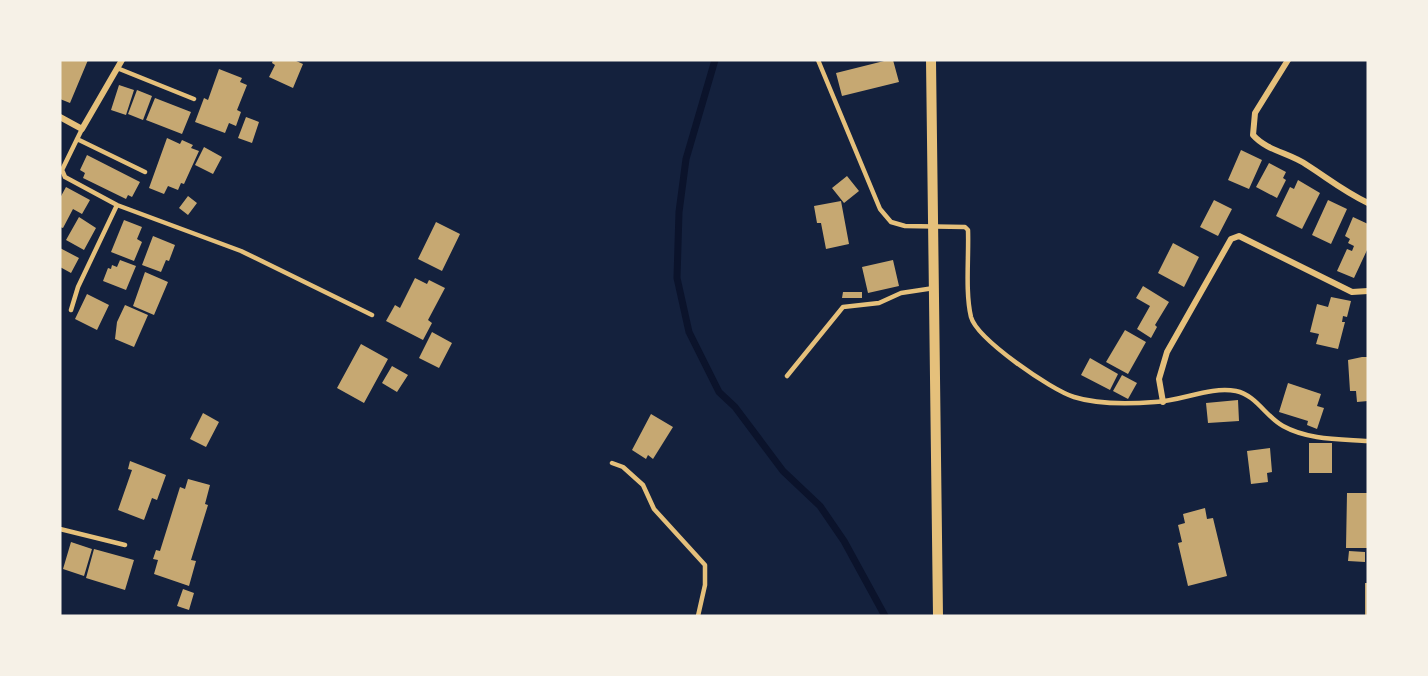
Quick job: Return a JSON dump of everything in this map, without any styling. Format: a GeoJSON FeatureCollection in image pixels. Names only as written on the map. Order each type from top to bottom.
{"type":"FeatureCollection","features":[{"type":"Feature","properties":{"kind":"street"},"geometry":{"type":"LineString","coordinates":[[60,117],[82,129],[122,60]]}},
{"type":"Feature","properties":{"kind":"street"},"geometry":{"type":"LineString","coordinates":[[930,60],[938,616]]}},
{"type":"Feature","properties":{"kind":"street"},"geometry":{"type":"LineString","coordinates":[[1288,60],[1255,112],[1253,135],[1260,143],[1306,164],[1332,184],[1368,203]]}},
{"type":"Feature","properties":{"kind":"street"},"geometry":{"type":"LineString","coordinates":[[1162,402],[1159,379],[1167,351],[1231,239],[1239,236],[1352,292],[1368,291]]}},
{"type":"Feature","properties":{"kind":"lane"},"geometry":{"type":"LineString","coordinates":[[818,60],[880,209],[891,222],[905,226],[965,226],[968,230],[972,318],[990,341],[1057,390],[1095,401],[1162,402],[1212,392],[1236,391],[1245,394],[1289,429],[1320,437],[1368,441]]}},
{"type":"Feature","properties":{"kind":"lane"},"geometry":{"type":"LineString","coordinates":[[117,68],[194,99]]}},
{"type":"Feature","properties":{"kind":"lane"},"geometry":{"type":"LineString","coordinates":[[82,129],[62,170],[65,177],[117,205],[241,251],[372,315]]}},
{"type":"Feature","properties":{"kind":"lane"},"geometry":{"type":"LineString","coordinates":[[77,139],[145,172]]}},
{"type":"Feature","properties":{"kind":"lane"},"geometry":{"type":"LineString","coordinates":[[70,310],[78,287],[117,205]]}},
{"type":"Feature","properties":{"kind":"lane"},"geometry":{"type":"LineString","coordinates":[[787,376],[843,307],[879,303],[901,293],[934,288]]}},
{"type":"Feature","properties":{"kind":"lane"},"geometry":{"type":"LineString","coordinates":[[612,463],[623,467],[643,485],[654,509],[705,565],[705,585],[698,616]]}},
{"type":"Feature","properties":{"kind":"lane"},"geometry":{"type":"LineString","coordinates":[[60,529],[124,545]]}},
{"type":"Feature","properties":{"kind":"building"},"geometry":{"type":"Polygon","coordinates":[[[60,60],[88,60],[70,103],[60,99],[60,60]]]}},
{"type":"Feature","properties":{"kind":"building"},"geometry":{"type":"Polygon","coordinates":[[[273,60],[294,60],[303,64],[293,88],[269,77],[275,65],[272,63],[273,60]]]}},
{"type":"Feature","properties":{"kind":"building"},"geometry":{"type":"Polygon","coordinates":[[[893,60],[899,82],[842,96],[836,73],[893,60]]]}},
{"type":"Feature","properties":{"kind":"building"},"geometry":{"type":"Polygon","coordinates":[[[219,69],[242,78],[240,82],[247,85],[237,110],[241,112],[236,126],[229,123],[225,133],[195,122],[204,98],[208,100],[219,69]]]}},
{"type":"Feature","properties":{"kind":"building"},"geometry":{"type":"Polygon","coordinates":[[[119,85],[134,90],[126,115],[111,110],[119,85]]]}},
{"type":"Feature","properties":{"kind":"building"},"geometry":{"type":"Polygon","coordinates":[[[137,90],[152,96],[143,120],[128,114],[137,90]]]}},
{"type":"Feature","properties":{"kind":"building"},"geometry":{"type":"Polygon","coordinates":[[[155,98],[191,112],[182,134],[146,120],[155,98]]]}},
{"type":"Feature","properties":{"kind":"building"},"geometry":{"type":"Polygon","coordinates":[[[246,117],[259,122],[252,143],[238,138],[246,117]]]}},
{"type":"Feature","properties":{"kind":"building"},"geometry":{"type":"Polygon","coordinates":[[[167,138],[180,144],[182,140],[193,145],[191,148],[199,151],[184,184],[181,183],[178,190],[168,186],[164,194],[149,188],[167,138]]]}},
{"type":"Feature","properties":{"kind":"building"},"geometry":{"type":"Polygon","coordinates":[[[204,147],[222,157],[213,174],[195,165],[204,147]]]}},
{"type":"Feature","properties":{"kind":"building"},"geometry":{"type":"Polygon","coordinates":[[[1241,150],[1262,160],[1249,189],[1228,180],[1241,150]]]}},
{"type":"Feature","properties":{"kind":"building"},"geometry":{"type":"Polygon","coordinates":[[[87,155],[140,182],[132,197],[128,195],[126,199],[83,178],[85,173],[80,170],[87,155]]]}},
{"type":"Feature","properties":{"kind":"building"},"geometry":{"type":"Polygon","coordinates":[[[1269,163],[1286,172],[1283,178],[1286,180],[1277,198],[1256,187],[1269,163]]]}},
{"type":"Feature","properties":{"kind":"building"},"geometry":{"type":"Polygon","coordinates":[[[847,176],[859,191],[844,203],[832,188],[847,176]]]}},
{"type":"Feature","properties":{"kind":"building"},"geometry":{"type":"Polygon","coordinates":[[[1298,180],[1320,193],[1302,229],[1276,216],[1290,187],[1294,189],[1298,180]]]}},
{"type":"Feature","properties":{"kind":"building"},"geometry":{"type":"Polygon","coordinates":[[[66,187],[90,200],[82,214],[73,209],[63,228],[60,227],[60,198],[66,187]]]}},
{"type":"Feature","properties":{"kind":"building"},"geometry":{"type":"Polygon","coordinates":[[[188,196],[197,203],[188,215],[179,208],[188,196]]]}},
{"type":"Feature","properties":{"kind":"building"},"geometry":{"type":"Polygon","coordinates":[[[1214,200],[1232,209],[1218,236],[1200,227],[1214,200]]]}},
{"type":"Feature","properties":{"kind":"building"},"geometry":{"type":"Polygon","coordinates":[[[1328,200],[1347,209],[1331,244],[1312,235],[1328,200]]]}},
{"type":"Feature","properties":{"kind":"building"},"geometry":{"type":"Polygon","coordinates":[[[841,201],[849,244],[826,249],[821,223],[817,223],[814,206],[841,201]]]}},
{"type":"Feature","properties":{"kind":"building"},"geometry":{"type":"Polygon","coordinates":[[[79,217],[96,228],[84,250],[66,240],[79,217]]]}},
{"type":"Feature","properties":{"kind":"building"},"geometry":{"type":"Polygon","coordinates":[[[1353,217],[1368,224],[1368,248],[1354,278],[1337,271],[1347,249],[1352,251],[1354,246],[1348,243],[1350,239],[1345,236],[1353,217]]]}},
{"type":"Feature","properties":{"kind":"building"},"geometry":{"type":"Polygon","coordinates":[[[124,220],[142,227],[137,239],[142,242],[134,261],[111,252],[124,220]]]}},
{"type":"Feature","properties":{"kind":"building"},"geometry":{"type":"Polygon","coordinates":[[[436,222],[460,234],[442,271],[418,259],[436,222]]]}},
{"type":"Feature","properties":{"kind":"building"},"geometry":{"type":"Polygon","coordinates":[[[153,236],[175,245],[169,261],[166,260],[161,272],[142,265],[153,236]]]}},
{"type":"Feature","properties":{"kind":"building"},"geometry":{"type":"Polygon","coordinates":[[[1173,243],[1199,257],[1184,287],[1158,273],[1173,243]]]}},
{"type":"Feature","properties":{"kind":"building"},"geometry":{"type":"Polygon","coordinates":[[[60,248],[79,258],[71,273],[60,267],[60,248]]]}},
{"type":"Feature","properties":{"kind":"building"},"geometry":{"type":"Polygon","coordinates":[[[120,260],[136,266],[126,290],[103,281],[108,268],[111,269],[112,265],[117,267],[120,260]]]}},
{"type":"Feature","properties":{"kind":"building"},"geometry":{"type":"Polygon","coordinates":[[[893,260],[899,286],[868,293],[862,267],[893,260]]]}},
{"type":"Feature","properties":{"kind":"building"},"geometry":{"type":"Polygon","coordinates":[[[145,272],[168,282],[154,315],[133,306],[145,272]]]}},
{"type":"Feature","properties":{"kind":"building"},"geometry":{"type":"Polygon","coordinates":[[[415,278],[427,284],[429,280],[445,288],[428,320],[432,323],[423,340],[386,321],[395,305],[400,308],[415,278]]]}},
{"type":"Feature","properties":{"kind":"building"},"geometry":{"type":"Polygon","coordinates":[[[1143,286],[1169,302],[1155,325],[1157,327],[1151,338],[1137,329],[1150,306],[1136,298],[1143,286]]]}},
{"type":"Feature","properties":{"kind":"building"},"geometry":{"type":"Polygon","coordinates":[[[843,292],[862,292],[862,298],[842,298],[843,292]]]}},
{"type":"Feature","properties":{"kind":"building"},"geometry":{"type":"Polygon","coordinates":[[[87,294],[109,305],[97,330],[75,319],[87,294]]]}},
{"type":"Feature","properties":{"kind":"building"},"geometry":{"type":"Polygon","coordinates":[[[1331,297],[1351,301],[1347,317],[1343,316],[1342,322],[1345,322],[1338,349],[1316,344],[1319,334],[1310,332],[1317,304],[1328,307],[1331,297]]]}},
{"type":"Feature","properties":{"kind":"building"},"geometry":{"type":"Polygon","coordinates":[[[125,305],[148,315],[134,347],[115,339],[117,322],[125,305]]]}},
{"type":"Feature","properties":{"kind":"building"},"geometry":{"type":"Polygon","coordinates":[[[1125,330],[1146,342],[1128,374],[1106,362],[1125,330]]]}},
{"type":"Feature","properties":{"kind":"building"},"geometry":{"type":"Polygon","coordinates":[[[432,332],[452,343],[439,368],[419,358],[432,332]]]}},
{"type":"Feature","properties":{"kind":"building"},"geometry":{"type":"Polygon","coordinates":[[[361,344],[388,359],[364,403],[337,388],[361,344]]]}},
{"type":"Feature","properties":{"kind":"building"},"geometry":{"type":"Polygon","coordinates":[[[1368,357],[1368,401],[1357,402],[1356,391],[1350,391],[1348,360],[1368,357]]]}},
{"type":"Feature","properties":{"kind":"building"},"geometry":{"type":"Polygon","coordinates":[[[1090,358],[1118,374],[1110,390],[1081,375],[1090,358]]]}},
{"type":"Feature","properties":{"kind":"building"},"geometry":{"type":"Polygon","coordinates":[[[392,366],[408,375],[397,392],[382,383],[392,366]]]}},
{"type":"Feature","properties":{"kind":"building"},"geometry":{"type":"Polygon","coordinates":[[[1122,375],[1137,383],[1128,399],[1113,391],[1122,375]]]}},
{"type":"Feature","properties":{"kind":"building"},"geometry":{"type":"Polygon","coordinates":[[[1288,383],[1321,394],[1317,406],[1324,408],[1317,429],[1307,425],[1308,421],[1279,412],[1288,383]]]}},
{"type":"Feature","properties":{"kind":"building"},"geometry":{"type":"Polygon","coordinates":[[[1238,400],[1239,421],[1208,423],[1206,403],[1238,400]]]}},
{"type":"Feature","properties":{"kind":"building"},"geometry":{"type":"Polygon","coordinates":[[[203,413],[219,422],[206,447],[190,439],[203,413]]]}},
{"type":"Feature","properties":{"kind":"building"},"geometry":{"type":"Polygon","coordinates":[[[651,414],[673,427],[653,459],[648,455],[646,459],[632,450],[651,414]]]}},
{"type":"Feature","properties":{"kind":"building"},"geometry":{"type":"Polygon","coordinates":[[[1309,443],[1332,443],[1332,473],[1309,473],[1309,443]]]}},
{"type":"Feature","properties":{"kind":"building"},"geometry":{"type":"Polygon","coordinates":[[[1270,448],[1272,472],[1267,473],[1268,482],[1251,484],[1247,451],[1270,448]]]}},
{"type":"Feature","properties":{"kind":"building"},"geometry":{"type":"Polygon","coordinates":[[[130,461],[166,475],[157,500],[152,498],[144,520],[118,510],[132,470],[128,469],[130,461]]]}},
{"type":"Feature","properties":{"kind":"building"},"geometry":{"type":"Polygon","coordinates":[[[188,479],[210,485],[205,504],[208,505],[191,560],[196,561],[189,586],[154,574],[158,560],[153,559],[156,550],[160,551],[180,487],[185,489],[188,479]]]}},
{"type":"Feature","properties":{"kind":"building"},"geometry":{"type":"Polygon","coordinates":[[[1347,493],[1368,493],[1368,548],[1346,548],[1347,493]]]}},
{"type":"Feature","properties":{"kind":"building"},"geometry":{"type":"Polygon","coordinates":[[[1205,508],[1207,519],[1213,518],[1227,576],[1188,586],[1178,543],[1182,542],[1178,525],[1185,523],[1183,514],[1205,508]]]}},
{"type":"Feature","properties":{"kind":"building"},"geometry":{"type":"Polygon","coordinates":[[[71,542],[92,549],[84,576],[63,569],[71,542]]]}},
{"type":"Feature","properties":{"kind":"building"},"geometry":{"type":"Polygon","coordinates":[[[94,549],[134,560],[125,590],[86,578],[94,549]]]}},
{"type":"Feature","properties":{"kind":"building"},"geometry":{"type":"Polygon","coordinates":[[[1349,551],[1365,552],[1365,562],[1348,561],[1349,551]]]}},
{"type":"Feature","properties":{"kind":"building"},"geometry":{"type":"Polygon","coordinates":[[[1365,583],[1368,583],[1368,616],[1365,616],[1365,583]]]}},
{"type":"Feature","properties":{"kind":"building"},"geometry":{"type":"Polygon","coordinates":[[[183,589],[194,593],[189,610],[177,606],[183,589]]]}},
{"type":"Feature","properties":{"kind":"waterway"},"geometry":{"type":"LineString","coordinates":[[715,60],[686,159],[679,212],[677,278],[689,332],[719,392],[735,407],[783,471],[820,506],[844,541],[885,616]]}}]}
